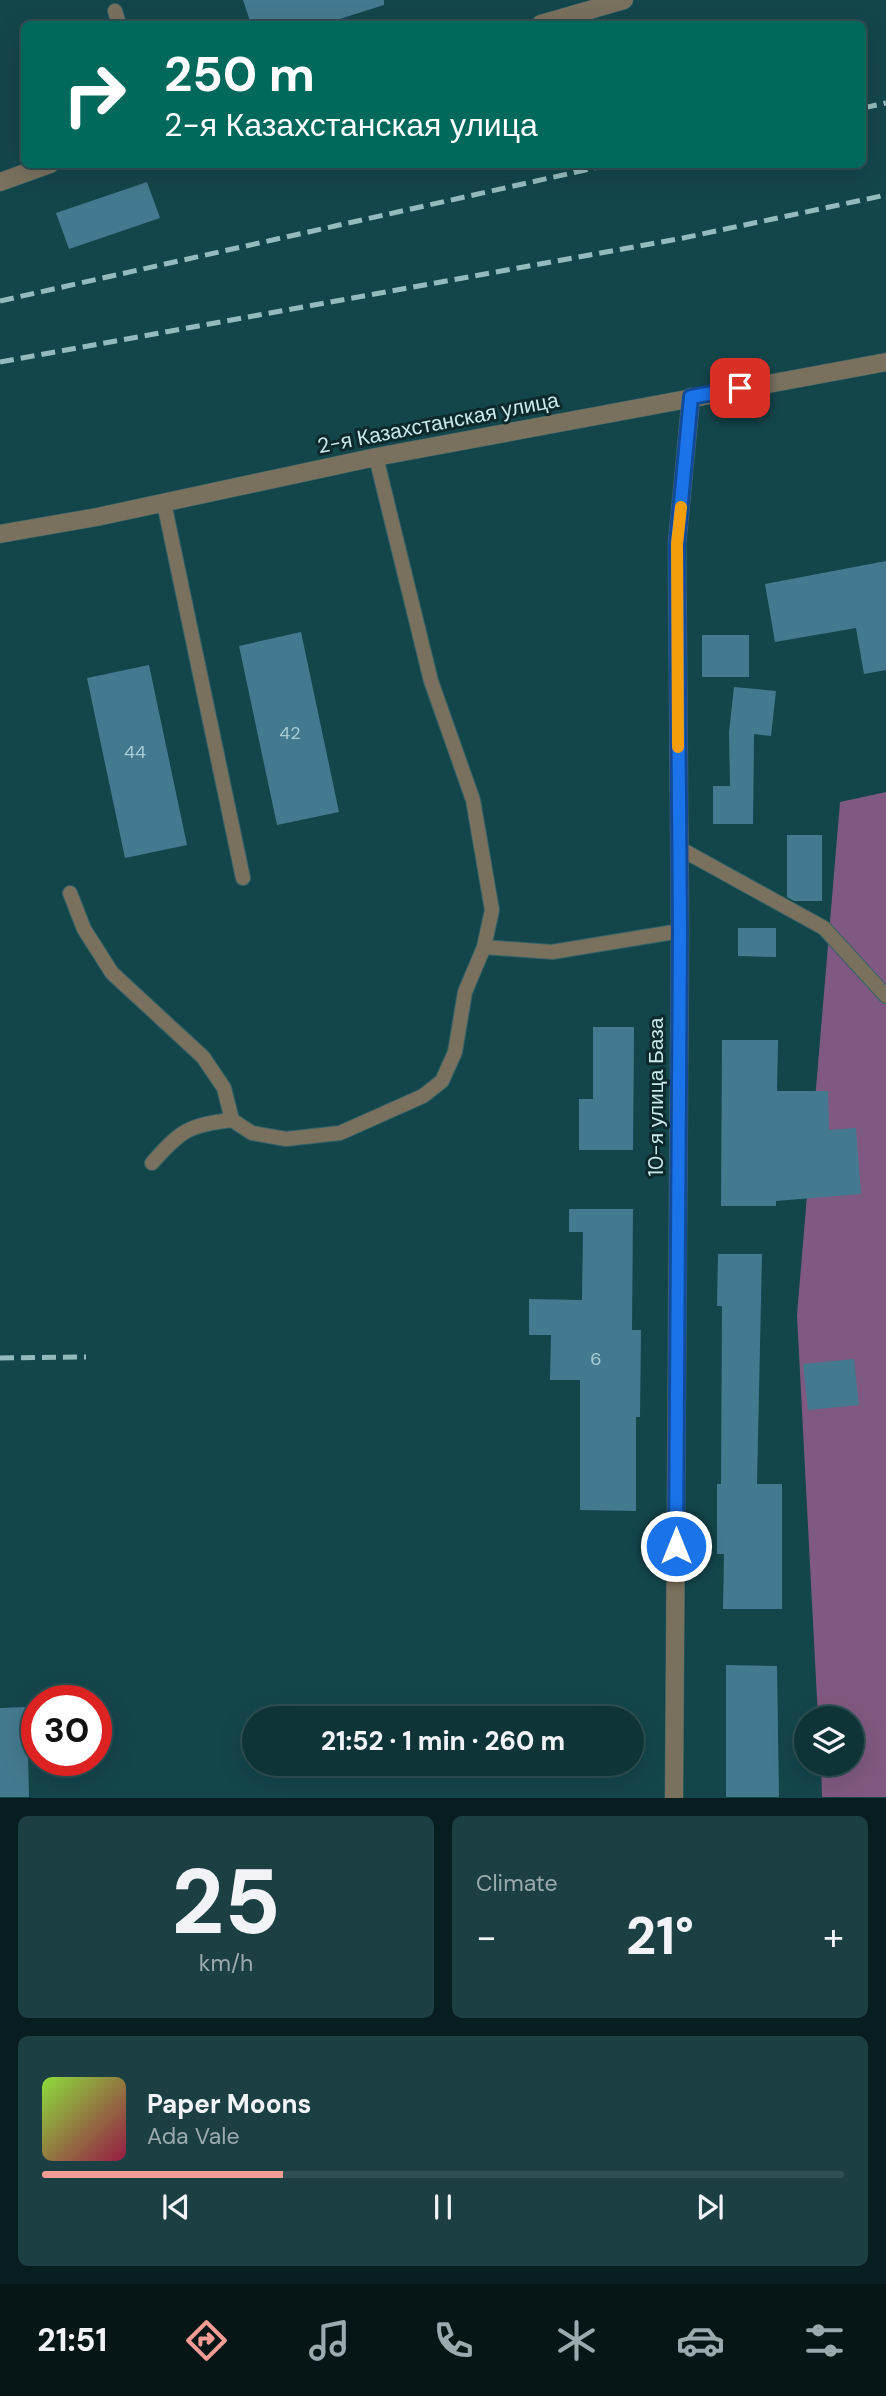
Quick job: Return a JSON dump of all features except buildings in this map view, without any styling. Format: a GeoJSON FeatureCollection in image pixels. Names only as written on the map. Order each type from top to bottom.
{"type":"FeatureCollection","features":[{"type":"Feature","properties":{"kind":"street"},"geometry":{"type":"LineString","coordinates":[[551,21],[624,0]]}},
{"type":"Feature","properties":{"kind":"street"},"geometry":{"type":"LineString","coordinates":[[1,180],[38,168]]}},
{"type":"Feature","properties":{"kind":"street","name":"2-я Казахстанская улица"},"geometry":{"type":"LineString","coordinates":[[0,534],[164,503],[376,457],[886,362]]}},
{"type":"Feature","properties":{"kind":"street","name":"10-я улица База"},"geometry":{"type":"LineString","coordinates":[[674,1797],[680,931],[677,544],[691,397]]}},
{"type":"Feature","properties":{"kind":"lane"},"geometry":{"type":"LineString","coordinates":[[152,1163],[172,1140],[199,1124],[232,1120],[252,1133],[286,1139],[340,1133],[423,1096],[442,1081],[455,1052],[465,992],[484,947],[492,910],[473,800],[431,681],[376,457]]}},
{"type":"Feature","properties":{"kind":"lane"},"geometry":{"type":"LineString","coordinates":[[164,503],[243,878]]}},
{"type":"Feature","properties":{"kind":"lane"},"geometry":{"type":"LineString","coordinates":[[679,848],[824,928],[886,996]]}},
{"type":"Feature","properties":{"kind":"lane"},"geometry":{"type":"LineString","coordinates":[[70,893],[84,929],[112,973],[203,1057],[224,1088],[232,1120]]}},
{"type":"Feature","properties":{"kind":"lane"},"geometry":{"type":"LineString","coordinates":[[484,947],[552,952],[680,931]]}},
{"type":"Feature","properties":{"kind":"shaded area"},"geometry":{"type":"Polygon","coordinates":[[[886,792],[886,1797],[822,1797],[821,1776],[864,1776],[864,1706],[817,1706],[797,1315],[840,802],[886,792]]]}},
{"type":"Feature","properties":{"kind":"railway"},"geometry":{"type":"LineString","coordinates":[[866,107],[886,103]]}},
{"type":"Feature","properties":{"kind":"railway"},"geometry":{"type":"LineString","coordinates":[[0,301],[594,168]]}},
{"type":"Feature","properties":{"kind":"railway"},"geometry":{"type":"LineString","coordinates":[[0,362],[683,238],[886,195]]}},
{"type":"Feature","properties":{"kind":"railway"},"geometry":{"type":"LineString","coordinates":[[0,1358],[86,1357]]}},
{"type":"Feature","properties":{"kind":"slow traffic"},"geometry":{"type":"LineString","coordinates":[[678,747],[677,544],[681,507]]}},
{"type":"Feature","properties":{"kind":"route"},"geometry":{"type":"LineString","coordinates":[[676,1546],[680,931],[677,544],[691,397],[740,388]]}}]}
